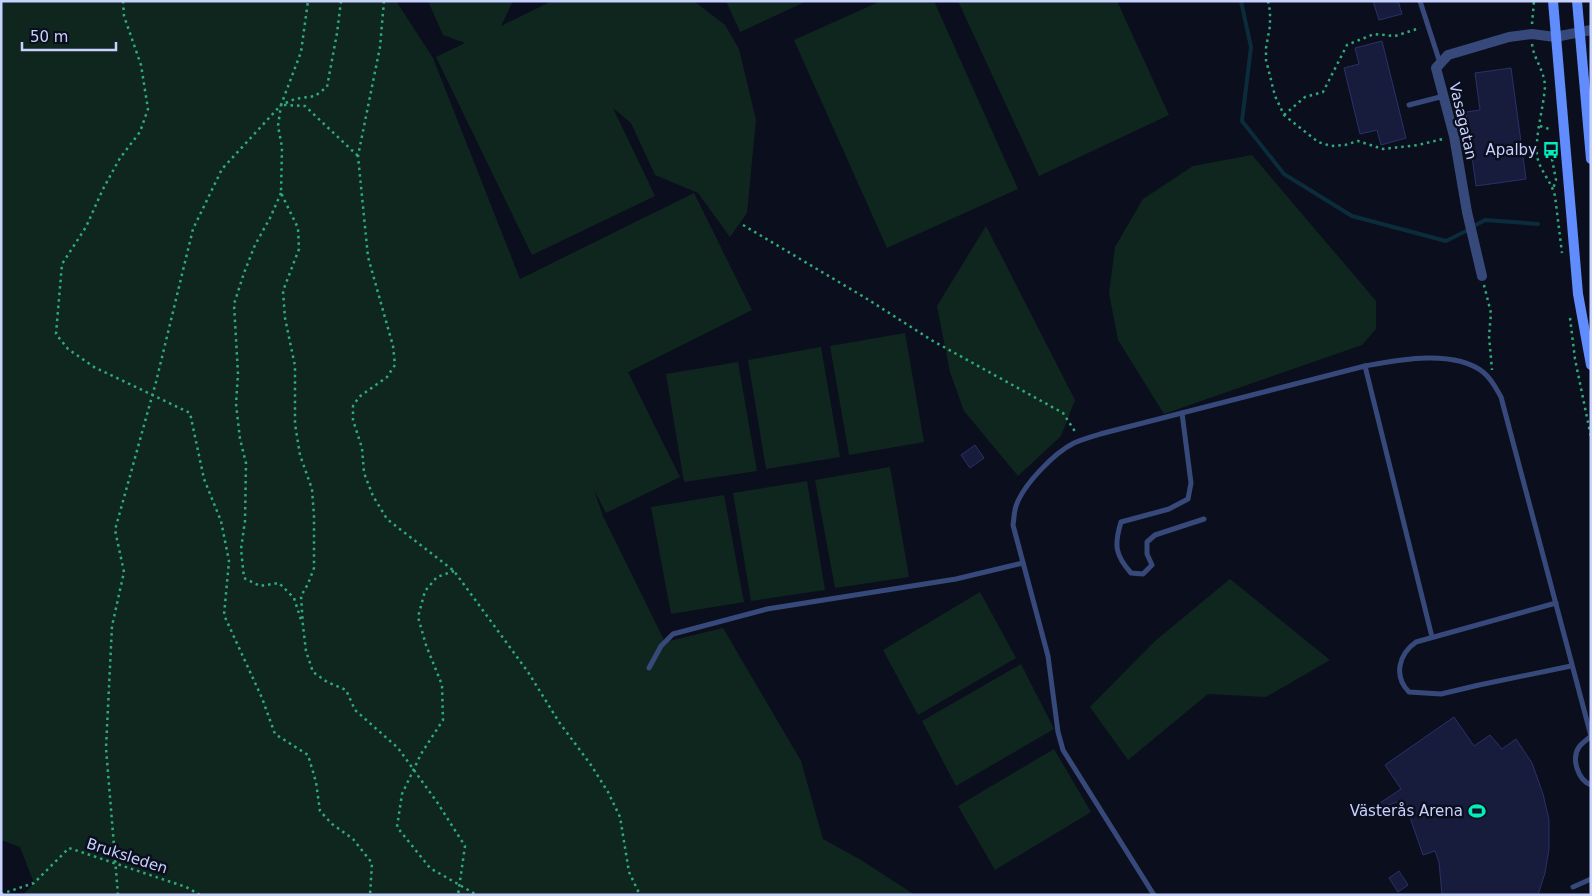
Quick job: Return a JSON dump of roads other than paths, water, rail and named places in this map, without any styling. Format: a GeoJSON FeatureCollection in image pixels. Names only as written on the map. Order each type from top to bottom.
{"type":"FeatureCollection","features":[{"type":"Feature","properties":{"kind":"street"},"geometry":{"type":"LineString","coordinates":[[1553,1],[1578,294],[1591,365]]}},
{"type":"Feature","properties":{"kind":"street"},"geometry":{"type":"LineString","coordinates":[[1577,1],[1591,159]]}},
{"type":"Feature","properties":{"kind":"street","name":"Vasagatan"},"geometry":{"type":"LineString","coordinates":[[1482,276],[1463,195],[1454,136],[1436,68],[1448,55],[1509,37],[1532,34],[1556,37],[1591,30]]}},
{"type":"Feature","properties":{"kind":"lane"},"geometry":{"type":"LineString","coordinates":[[1420,1],[1440,63]]}},
{"type":"Feature","properties":{"kind":"lane"},"geometry":{"type":"LineString","coordinates":[[1409,104],[1444,96]]}},
{"type":"Feature","properties":{"kind":"lane"},"geometry":{"type":"LineString","coordinates":[[1154,895],[1063,750],[1058,732],[1048,656],[1013,525],[1016,505],[1028,484],[1041,468],[1072,444],[1081,440],[1365,366],[1422,358],[1449,360],[1467,364],[1482,371],[1489,378],[1501,397],[1591,736],[1579,746],[1576,753],[1576,766],[1581,778],[1591,786]]}},
{"type":"Feature","properties":{"kind":"lane"},"geometry":{"type":"LineString","coordinates":[[1365,366],[1432,637]]}},
{"type":"Feature","properties":{"kind":"lane"},"geometry":{"type":"LineString","coordinates":[[1182,413],[1191,483],[1188,499],[1170,509],[1121,522],[1115,540],[1121,562],[1132,573],[1143,574],[1152,565],[1147,554],[1147,542],[1155,535],[1204,519]]}},
{"type":"Feature","properties":{"kind":"lane"},"geometry":{"type":"LineString","coordinates":[[649,668],[661,646],[673,634],[682,631],[768,609],[956,579],[1023,563]]}},
{"type":"Feature","properties":{"kind":"lane"},"geometry":{"type":"LineString","coordinates":[[1556,603],[1416,642],[1407,648],[1402,657],[1400,676],[1404,687],[1409,692],[1441,694],[1480,684],[1571,666]]}},
{"type":"Feature","properties":{"kind":"lane"},"geometry":{"type":"LineString","coordinates":[[1573,887],[1591,879]]}},
{"type":"Feature","properties":{"kind":"waterway"},"geometry":{"type":"LineString","coordinates":[[1241,1],[1251,47],[1242,121],[1284,174],[1352,216],[1446,241],[1466,231]]}},
{"type":"Feature","properties":{"kind":"waterway"},"geometry":{"type":"LineString","coordinates":[[1474,226],[1485,220],[1538,224]]}},
{"type":"Feature","properties":{"kind":"place","name":"Apalby"},"geometry":{"type":"Point","coordinates":[1551,150]}},
{"type":"Feature","properties":{"kind":"place","name":"Västerås Arena"},"geometry":{"type":"Point","coordinates":[1477,811]}}]}
